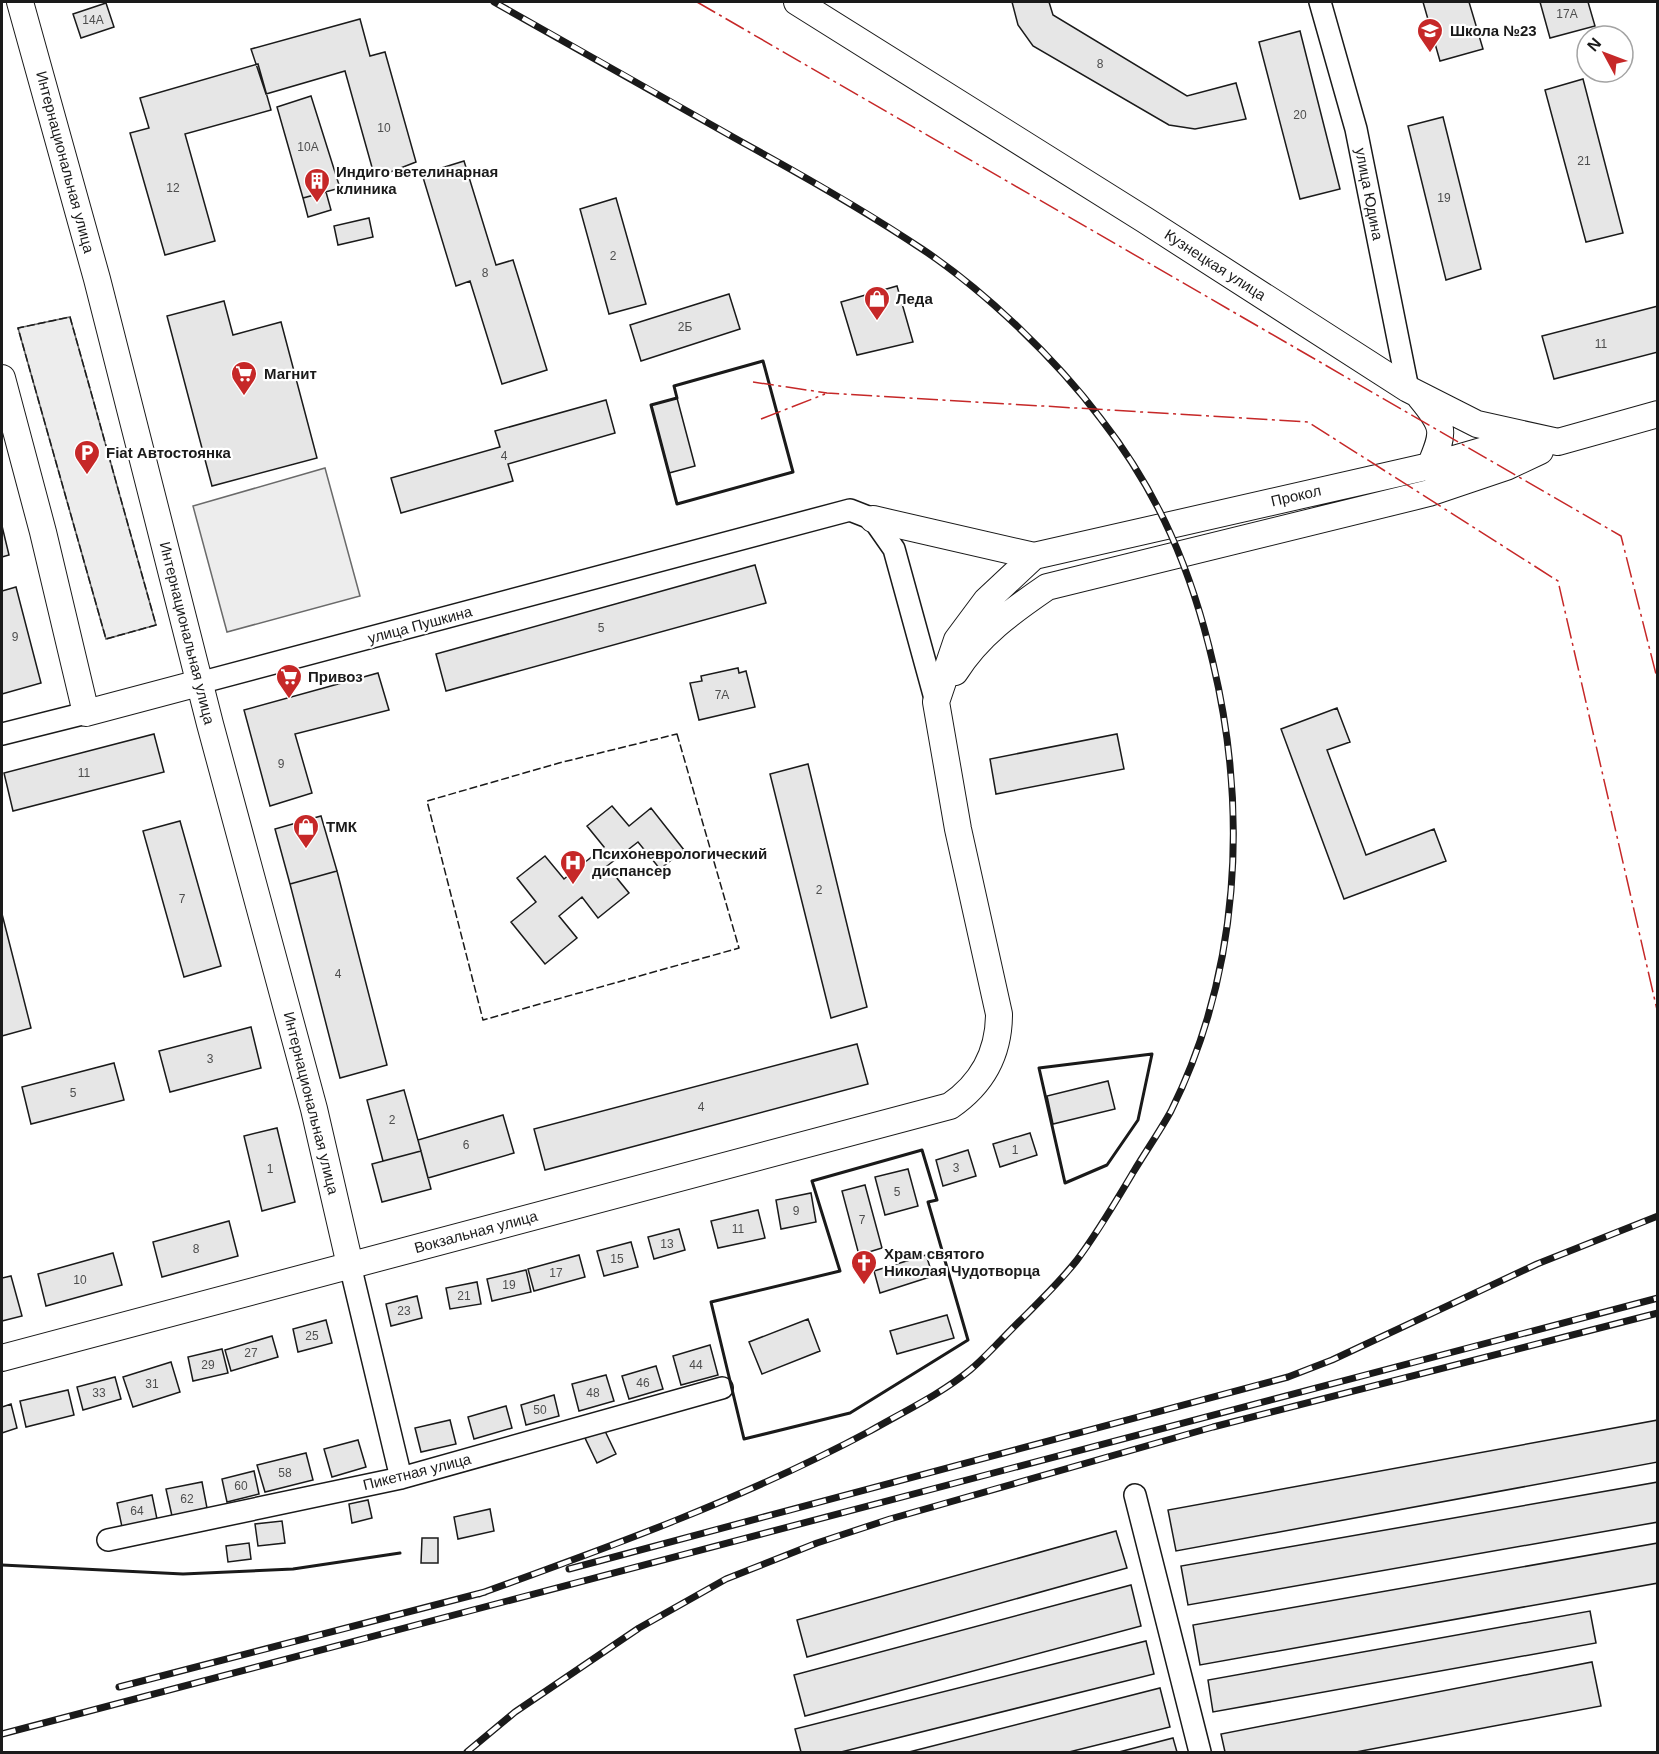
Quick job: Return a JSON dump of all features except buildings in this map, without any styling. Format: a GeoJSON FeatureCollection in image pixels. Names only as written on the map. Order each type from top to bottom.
{"type":"FeatureCollection","features":[{"type":"Feature","properties":{"kind":"main road","name":"Интернациональная улица"},"geometry":{"type":"LineString","coordinates":[[21,2],[97,279],[199,683],[314,1109],[350,1265]]}},
{"type":"Feature","properties":{"kind":"main road","name":"Кузнецкая улица"},"geometry":{"type":"LineString","coordinates":[[797,2],[1155,226],[1413,392],[1477,424],[1558,442],[1658,414]]}},
{"type":"Feature","properties":{"kind":"main road"},"geometry":{"type":"LineString","coordinates":[[2,378],[43,532],[86,713]]}},
{"type":"Feature","properties":{"kind":"main road"},"geometry":{"type":"LineString","coordinates":[[1413,392],[1436,416],[1442,439],[1430,466]]}},
{"type":"Feature","properties":{"kind":"main road"},"geometry":{"type":"LineString","coordinates":[[936,702],[967,653],[1004,617],[1047,587],[1429,493],[1506,467],[1558,442]]}},
{"type":"Feature","properties":{"kind":"main road","name":"Прокол"},"geometry":{"type":"LineString","coordinates":[[1034,556],[1430,466],[1485,450],[1558,442]]}},
{"type":"Feature","properties":{"kind":"main road"},"geometry":{"type":"LineString","coordinates":[[873,519],[1034,556]]}},
{"type":"Feature","properties":{"kind":"main road"},"geometry":{"type":"LineString","coordinates":[[936,702],[957,640],[986,601],[1034,556]]}},
{"type":"Feature","properties":{"kind":"main road","name":"улица Пушкина"},"geometry":{"type":"LineString","coordinates":[[86,713],[199,683]]}},
{"type":"Feature","properties":{"kind":"main road","name":"Вокзальная улица"},"geometry":{"type":"LineString","coordinates":[[2,1358],[950,1106],[979,1081],[990,1063],[996,1044],[999,1014],[958,829],[936,702]]}},
{"type":"Feature","properties":{"kind":"street","name":"улица Юдина"},"geometry":{"type":"LineString","coordinates":[[1320,2],[1356,129],[1413,392]]}},
{"type":"Feature","properties":{"kind":"street","name":"улица Пушкина"},"geometry":{"type":"LineString","coordinates":[[199,683],[837,512],[850,510],[873,519]]}},
{"type":"Feature","properties":{"kind":"street"},"geometry":{"type":"LineString","coordinates":[[873,519],[894,549],[936,702]]}},
{"type":"Feature","properties":{"kind":"street","name":"улица Пушкина"},"geometry":{"type":"LineString","coordinates":[[2,734],[86,713]]}},
{"type":"Feature","properties":{"kind":"street"},"geometry":{"type":"LineString","coordinates":[[350,1265],[401,1478]]}},
{"type":"Feature","properties":{"kind":"street","name":"Пикетная улица"},"geometry":{"type":"LineString","coordinates":[[108,1540],[401,1478],[722,1388]]}},
{"type":"Feature","properties":{"kind":"street"},"geometry":{"type":"LineString","coordinates":[[1135,1495],[1200,1752]]}},
{"type":"Feature","properties":{"kind":"shaded area","name":"Fiat Автостоянка"},"geometry":{"type":"Polygon","coordinates":[[[70,317],[156,625],[106,639],[18,328],[70,317]]]}},
{"type":"Feature","properties":{"kind":"shaded area"},"geometry":{"type":"Polygon","coordinates":[[[325,468],[360,596],[227,632],[193,506],[325,468]]]}},
{"type":"Feature","properties":{"kind":"railway"},"geometry":{"type":"LineString","coordinates":[[479,1594],[678,1520],[775,1478],[870,1431],[959,1379],[1042,1299],[1077,1260],[1107,1216],[1171,1111],[1194,1058],[1212,1003],[1224,947],[1231,890],[1233,833],[1231,776],[1224,719],[1205,629],[1184,565],[1156,505],[1122,447],[1063,373],[994,305],[946,266],[900,235],[810,180],[494,2]]}},
{"type":"Feature","properties":{"kind":"railway"},"geometry":{"type":"LineString","coordinates":[[569,1569],[1288,1377],[1332,1360],[1537,1264],[1658,1216]]}},
{"type":"Feature","properties":{"kind":"railway"},"geometry":{"type":"LineString","coordinates":[[2,1734],[1658,1298]]}},
{"type":"Feature","properties":{"kind":"railway"},"geometry":{"type":"LineString","coordinates":[[467,1752],[515,1712],[639,1628],[726,1579],[817,1543],[890,1519],[1213,1427],[1658,1313]]}},
{"type":"Feature","properties":{"kind":"railway"},"geometry":{"type":"LineString","coordinates":[[119,1687],[485,1592]]}},
{"type":"Feature","properties":{"kind":"fence"},"geometry":{"type":"LineString","coordinates":[[70,317],[156,625],[106,639],[18,328],[70,317]]}},
{"type":"Feature","properties":{"kind":"fence"},"geometry":{"type":"LineString","coordinates":[[677,734],[739,948],[483,1020],[427,801],[559,763],[677,734]]}},
{"type":"Feature","properties":{"kind":"wall"},"geometry":{"type":"LineString","coordinates":[[763,361],[793,472],[677,504],[651,405],[677,398],[674,386],[763,361]]}},
{"type":"Feature","properties":{"kind":"wall"},"geometry":{"type":"LineString","coordinates":[[1152,1054],[1138,1120],[1107,1165],[1065,1183],[1039,1068],[1152,1054]]}},
{"type":"Feature","properties":{"kind":"wall"},"geometry":{"type":"LineString","coordinates":[[922,1150],[937,1200],[928,1202],[968,1340],[850,1413],[744,1439],[711,1302],[840,1271],[812,1181],[922,1150]]}},
{"type":"Feature","properties":{"kind":"wall"},"geometry":{"type":"LineString","coordinates":[[2,1565],[183,1574],[293,1569],[400,1553]]}},
{"type":"Feature","properties":{"kind":"power"},"geometry":{"type":"LineString","coordinates":[[697,2],[1621,536],[1658,682]]}},
{"type":"Feature","properties":{"kind":"power"},"geometry":{"type":"LineString","coordinates":[[753,382],[827,393],[1308,422],[1558,581],[1658,1014]]}},
{"type":"Feature","properties":{"kind":"power"},"geometry":{"type":"LineString","coordinates":[[761,419],[825,394]]}},
{"type":"Feature","properties":{"kind":"place","name":"Школа №23"},"geometry":{"type":"Point","coordinates":[1430,54]}},
{"type":"Feature","properties":{"kind":"place","name":"Индиго ветелинарная клиника"},"geometry":{"type":"Point","coordinates":[317,204]}},
{"type":"Feature","properties":{"kind":"place","name":"Леда"},"geometry":{"type":"Point","coordinates":[877,322]}},
{"type":"Feature","properties":{"kind":"place","name":"Магнит"},"geometry":{"type":"Point","coordinates":[244,397]}},
{"type":"Feature","properties":{"kind":"place","name":"Fiat Автостоянка"},"geometry":{"type":"Point","coordinates":[87,476]}},
{"type":"Feature","properties":{"kind":"place","name":"Привоз"},"geometry":{"type":"Point","coordinates":[289,700]}},
{"type":"Feature","properties":{"kind":"place","name":"ТМК"},"geometry":{"type":"Point","coordinates":[306,850]}},
{"type":"Feature","properties":{"kind":"place","name":"Психоневрологический диспансер"},"geometry":{"type":"Point","coordinates":[573,886]}},
{"type":"Feature","properties":{"kind":"place","name":"Храм святого Николая Чудотворца"},"geometry":{"type":"Point","coordinates":[864,1286]}}]}
